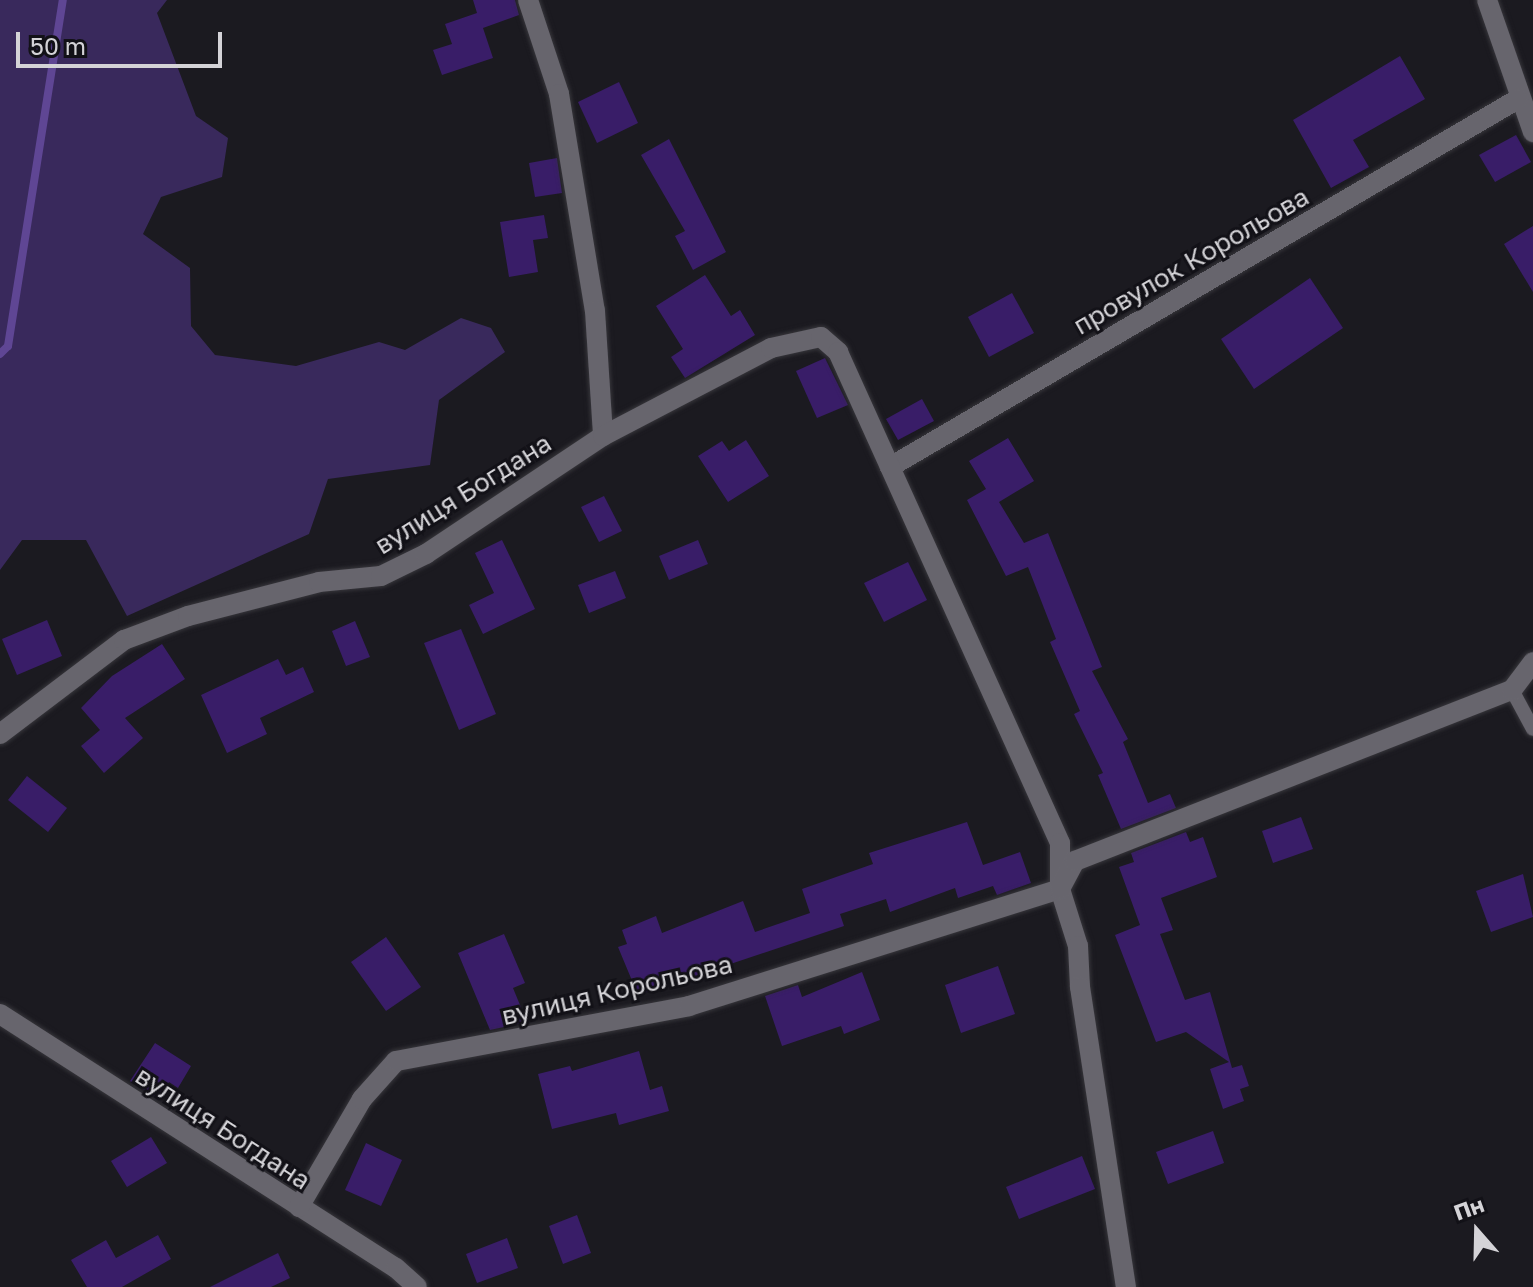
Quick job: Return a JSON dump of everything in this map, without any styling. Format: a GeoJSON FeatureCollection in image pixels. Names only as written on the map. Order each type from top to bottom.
{"type":"FeatureCollection","features":[{"type":"Feature","properties":{"kind":"street"},"geometry":{"type":"LineString","coordinates":[[528,0],[559,94],[595,311],[603,436]]}},
{"type":"Feature","properties":{"kind":"street"},"geometry":{"type":"LineString","coordinates":[[1487,0],[1498,20],[1518,99],[1533,132]]}},
{"type":"Feature","properties":{"kind":"street","name":"провулок Корольова"},"geometry":{"type":"LineString","coordinates":[[890,467],[1518,99]]}},
{"type":"Feature","properties":{"kind":"street","name":"вулиця Богдана"},"geometry":{"type":"LineString","coordinates":[[0,734],[124,640],[188,616],[319,582],[381,576],[426,554],[603,436],[799,338],[821,337],[838,352],[890,467]]}},
{"type":"Feature","properties":{"kind":"street"},"geometry":{"type":"LineString","coordinates":[[890,467],[1056,830],[1060,889],[1078,946],[1080,987],[1126,1287]]}},
{"type":"Feature","properties":{"kind":"street"},"geometry":{"type":"LineString","coordinates":[[1060,889],[1075,861],[1512,690],[1533,662]]}},
{"type":"Feature","properties":{"kind":"street","name":"вулиця Корольова"},"geometry":{"type":"LineString","coordinates":[[299,1207],[362,1099],[396,1061],[689,1006],[1060,889]]}},
{"type":"Feature","properties":{"kind":"street","name":"вулиця Богдана"},"geometry":{"type":"LineString","coordinates":[[0,1014],[396,1268],[417,1287]]}},
{"type":"Feature","properties":{"kind":"lane"},"geometry":{"type":"LineString","coordinates":[[1512,690],[1533,729]]}},
{"type":"Feature","properties":{"kind":"shaded area"},"geometry":{"type":"Polygon","coordinates":[[[0,0],[167,0],[157,13],[196,116],[228,138],[222,177],[161,197],[143,234],[190,268],[191,326],[215,355],[296,366],[379,342],[405,350],[461,318],[491,328],[505,352],[439,400],[430,465],[328,479],[309,534],[127,616],[86,540],[22,540],[0,570],[0,0]]]}},
{"type":"Feature","properties":{"kind":"building"},"geometry":{"type":"Polygon","coordinates":[[[473,0],[515,0],[519,15],[483,28],[493,58],[442,75],[433,50],[452,44],[445,24],[477,13],[473,0]]]}},
{"type":"Feature","properties":{"kind":"building"},"geometry":{"type":"Polygon","coordinates":[[[1400,56],[1425,99],[1353,140],[1369,167],[1331,188],[1293,120],[1400,56]]]}},
{"type":"Feature","properties":{"kind":"building"},"geometry":{"type":"Polygon","coordinates":[[[619,82],[638,123],[597,143],[578,102],[619,82]]]}},
{"type":"Feature","properties":{"kind":"building"},"geometry":{"type":"Polygon","coordinates":[[[1516,135],[1531,162],[1495,182],[1479,155],[1516,135]]]}},
{"type":"Feature","properties":{"kind":"building"},"geometry":{"type":"Polygon","coordinates":[[[669,139],[726,252],[693,270],[675,236],[685,231],[641,155],[669,139]]]}},
{"type":"Feature","properties":{"kind":"building"},"geometry":{"type":"Polygon","coordinates":[[[557,158],[562,193],[535,197],[529,163],[557,158]]]}},
{"type":"Feature","properties":{"kind":"building"},"geometry":{"type":"Polygon","coordinates":[[[544,215],[548,238],[533,240],[538,272],[509,277],[500,222],[544,215]]]}},
{"type":"Feature","properties":{"kind":"building"},"geometry":{"type":"Polygon","coordinates":[[[1533,226],[1533,292],[1504,244],[1533,226]]]}},
{"type":"Feature","properties":{"kind":"building"},"geometry":{"type":"Polygon","coordinates":[[[705,275],[731,316],[740,310],[755,335],[685,378],[671,357],[683,349],[656,306],[705,275]]]}},
{"type":"Feature","properties":{"kind":"building"},"geometry":{"type":"Polygon","coordinates":[[[1310,278],[1343,328],[1254,389],[1221,339],[1310,278]]]}},
{"type":"Feature","properties":{"kind":"building"},"geometry":{"type":"Polygon","coordinates":[[[1012,293],[1034,333],[989,357],[968,317],[1012,293]]]}},
{"type":"Feature","properties":{"kind":"building"},"geometry":{"type":"Polygon","coordinates":[[[825,358],[848,405],[817,418],[796,371],[825,358]]]}},
{"type":"Feature","properties":{"kind":"building"},"geometry":{"type":"Polygon","coordinates":[[[922,399],[934,421],[898,440],[886,419],[922,399]]]}},
{"type":"Feature","properties":{"kind":"building"},"geometry":{"type":"Polygon","coordinates":[[[1008,438],[1034,481],[999,502],[1024,543],[1048,533],[1102,667],[1092,671],[1128,739],[1123,742],[1148,803],[1170,794],[1176,808],[1121,829],[1098,775],[1103,773],[1074,714],[1080,711],[1050,642],[1056,639],[1028,567],[1006,576],[967,500],[986,489],[969,461],[1008,438]]]}},
{"type":"Feature","properties":{"kind":"building"},"geometry":{"type":"Polygon","coordinates":[[[746,440],[769,476],[728,502],[698,456],[722,441],[729,451],[746,440]]]}},
{"type":"Feature","properties":{"kind":"building"},"geometry":{"type":"Polygon","coordinates":[[[604,496],[622,531],[599,542],[581,507],[604,496]]]}},
{"type":"Feature","properties":{"kind":"building"},"geometry":{"type":"Polygon","coordinates":[[[502,540],[535,609],[483,634],[469,605],[494,593],[475,553],[502,540]]]}},
{"type":"Feature","properties":{"kind":"building"},"geometry":{"type":"Polygon","coordinates":[[[698,540],[708,564],[669,580],[659,556],[698,540]]]}},
{"type":"Feature","properties":{"kind":"building"},"geometry":{"type":"Polygon","coordinates":[[[908,562],[927,600],[884,622],[864,583],[908,562]]]}},
{"type":"Feature","properties":{"kind":"building"},"geometry":{"type":"Polygon","coordinates":[[[615,571],[626,598],[589,613],[578,585],[615,571]]]}},
{"type":"Feature","properties":{"kind":"building"},"geometry":{"type":"Polygon","coordinates":[[[47,620],[62,656],[17,675],[2,639],[47,620]]]}},
{"type":"Feature","properties":{"kind":"building"},"geometry":{"type":"Polygon","coordinates":[[[355,621],[370,657],[346,666],[332,631],[355,621]]]}},
{"type":"Feature","properties":{"kind":"building"},"geometry":{"type":"Polygon","coordinates":[[[461,629],[496,714],[459,730],[424,643],[461,629]]]}},
{"type":"Feature","properties":{"kind":"building"},"geometry":{"type":"Polygon","coordinates":[[[162,644],[185,679],[125,718],[143,738],[104,773],[81,746],[100,730],[81,708],[112,676],[162,644]]]}},
{"type":"Feature","properties":{"kind":"building"},"geometry":{"type":"Polygon","coordinates":[[[278,659],[286,675],[303,667],[314,692],[260,718],[267,734],[227,753],[201,695],[278,659]]]}},
{"type":"Feature","properties":{"kind":"building"},"geometry":{"type":"Polygon","coordinates":[[[27,776],[67,808],[48,832],[8,800],[27,776]]]}},
{"type":"Feature","properties":{"kind":"building"},"geometry":{"type":"Polygon","coordinates":[[[1301,817],[1313,849],[1273,863],[1262,831],[1301,817]]]}},
{"type":"Feature","properties":{"kind":"building"},"geometry":{"type":"Polygon","coordinates":[[[967,822],[983,865],[1020,852],[1031,883],[997,895],[993,886],[958,898],[955,888],[890,912],[886,899],[840,914],[844,926],[638,995],[618,947],[627,944],[622,930],[656,916],[662,933],[743,901],[755,932],[810,913],[802,889],[873,864],[869,853],[967,822]]]}},
{"type":"Feature","properties":{"kind":"building"},"geometry":{"type":"Polygon","coordinates":[[[1186,832],[1190,842],[1203,837],[1217,877],[1161,898],[1173,930],[1160,934],[1185,1000],[1210,992],[1232,1068],[1242,1065],[1249,1086],[1240,1089],[1244,1101],[1223,1109],[1210,1069],[1229,1062],[1186,1032],[1156,1042],[1115,935],[1140,925],[1119,867],[1134,862],[1131,853],[1186,832]]]}},
{"type":"Feature","properties":{"kind":"building"},"geometry":{"type":"Polygon","coordinates":[[[1523,874],[1533,917],[1491,932],[1476,891],[1523,874]]]}},
{"type":"Feature","properties":{"kind":"building"},"geometry":{"type":"Polygon","coordinates":[[[504,934],[525,983],[513,988],[527,1022],[490,1030],[458,953],[504,934]]]}},
{"type":"Feature","properties":{"kind":"building"},"geometry":{"type":"Polygon","coordinates":[[[386,937],[421,987],[386,1011],[351,962],[386,937]]]}},
{"type":"Feature","properties":{"kind":"building"},"geometry":{"type":"Polygon","coordinates":[[[998,966],[1015,1014],[961,1033],[945,985],[998,966]]]}},
{"type":"Feature","properties":{"kind":"building"},"geometry":{"type":"Polygon","coordinates":[[[862,972],[880,1020],[844,1034],[841,1026],[782,1046],[765,996],[798,985],[802,997],[862,972]]]}},
{"type":"Feature","properties":{"kind":"building"},"geometry":{"type":"Polygon","coordinates":[[[155,1043],[191,1066],[178,1088],[169,1082],[159,1099],[130,1081],[155,1043]]]}},
{"type":"Feature","properties":{"kind":"building"},"geometry":{"type":"Polygon","coordinates":[[[639,1051],[650,1090],[662,1086],[669,1111],[619,1125],[616,1113],[552,1129],[538,1074],[570,1066],[572,1071],[639,1051]]]}},
{"type":"Feature","properties":{"kind":"building"},"geometry":{"type":"Polygon","coordinates":[[[1213,1131],[1224,1163],[1168,1184],[1156,1152],[1213,1131]]]}},
{"type":"Feature","properties":{"kind":"building"},"geometry":{"type":"Polygon","coordinates":[[[151,1137],[167,1163],[127,1187],[111,1161],[151,1137]]]}},
{"type":"Feature","properties":{"kind":"building"},"geometry":{"type":"Polygon","coordinates":[[[366,1143],[402,1160],[381,1206],[345,1190],[366,1143]]]}},
{"type":"Feature","properties":{"kind":"building"},"geometry":{"type":"Polygon","coordinates":[[[1082,1156],[1095,1189],[1019,1219],[1006,1187],[1082,1156]]]}},
{"type":"Feature","properties":{"kind":"building"},"geometry":{"type":"Polygon","coordinates":[[[577,1215],[591,1253],[563,1264],[549,1226],[577,1215]]]}},
{"type":"Feature","properties":{"kind":"building"},"geometry":{"type":"Polygon","coordinates":[[[158,1235],[171,1259],[122,1287],[87,1287],[71,1260],[106,1240],[116,1258],[158,1235]]]}},
{"type":"Feature","properties":{"kind":"building"},"geometry":{"type":"Polygon","coordinates":[[[507,1238],[518,1268],[477,1283],[466,1254],[507,1238]]]}},
{"type":"Feature","properties":{"kind":"building"},"geometry":{"type":"Polygon","coordinates":[[[278,1253],[290,1278],[271,1287],[210,1287],[278,1253]]]}},
{"type":"Feature","properties":{"kind":"waterway"},"geometry":{"type":"LineString","coordinates":[[0,354],[8,346],[63,0]]}}]}
